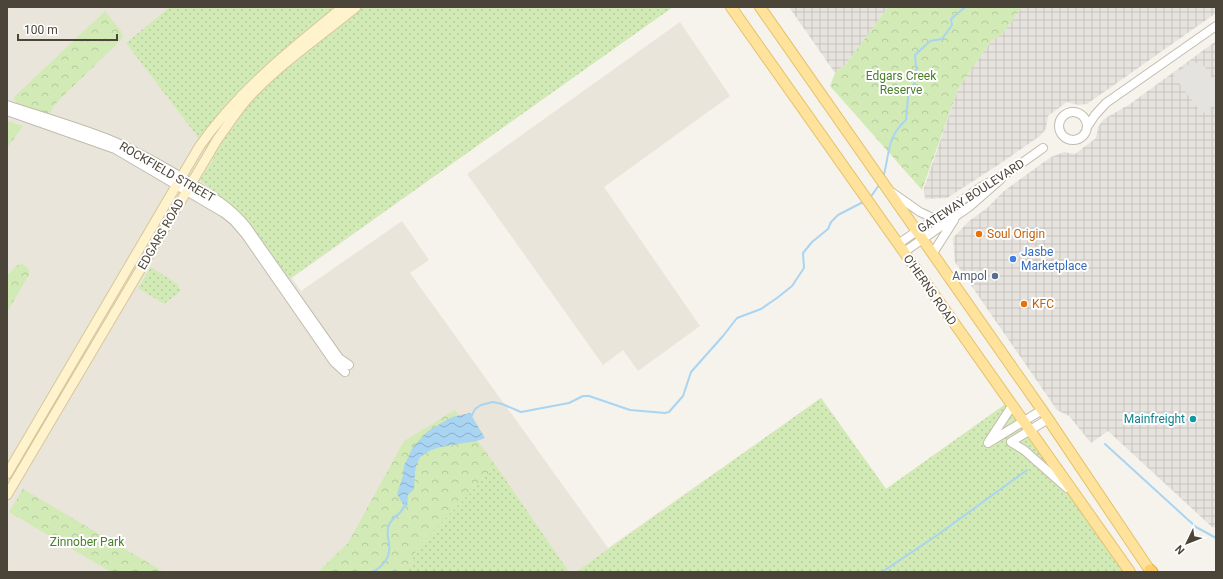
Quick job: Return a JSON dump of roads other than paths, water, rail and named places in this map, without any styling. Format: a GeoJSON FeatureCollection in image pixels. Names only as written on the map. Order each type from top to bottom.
{"type":"FeatureCollection","features":[{"type":"Feature","properties":{"kind":"main road","name":"EDGARS ROAD"},"geometry":{"type":"LineString","coordinates":[[7,495],[14,462],[199,147],[214,125],[252,83],[281,57],[343,7]]}},
{"type":"Feature","properties":{"kind":"main road","name":"EDGARS ROAD"},"geometry":{"type":"LineString","coordinates":[[10,477],[23,467],[217,140],[249,97],[285,63],[356,7]]}},
{"type":"Feature","properties":{"kind":"main road","name":"O'HERNS ROAD"},"geometry":{"type":"LineString","coordinates":[[731,7],[1130,572]]}},
{"type":"Feature","properties":{"kind":"main road","name":"O'HERNS ROAD"},"geometry":{"type":"LineString","coordinates":[[760,7],[1042,410],[1151,571]]}},
{"type":"Feature","properties":{"kind":"main road"},"geometry":{"type":"LineString","coordinates":[[139,251],[148,256]]}},
{"type":"Feature","properties":{"kind":"street"},"geometry":{"type":"LineString","coordinates":[[1087,127],[1106,103],[1216,26]]}},
{"type":"Feature","properties":{"kind":"street","name":"ROCKFIELD STREET"},"geometry":{"type":"LineString","coordinates":[[7,105],[36,118]]}},
{"type":"Feature","properties":{"kind":"street","name":"ROCKFIELD STREET"},"geometry":{"type":"LineString","coordinates":[[7,111],[51,123],[115,149],[188,187],[210,194],[241,219],[334,362],[347,369]]}},
{"type":"Feature","properties":{"kind":"street","name":"GATEWAY BOULEVARD"},"geometry":{"type":"LineString","coordinates":[[920,235],[935,219],[981,187],[1012,170],[1043,148]]}},
{"type":"Feature","properties":{"kind":"street"},"geometry":{"type":"LineString","coordinates":[[901,248],[920,235],[957,214],[987,192],[1012,170]]}},
{"type":"Feature","properties":{"kind":"street"},"geometry":{"type":"LineString","coordinates":[[888,189],[920,212],[935,219]]}},
{"type":"Feature","properties":{"kind":"street"},"geometry":{"type":"LineString","coordinates":[[933,253],[957,214]]}},
{"type":"Feature","properties":{"kind":"street"},"geometry":{"type":"LineString","coordinates":[[1012,406],[988,443],[1042,410]]}},
{"type":"Feature","properties":{"kind":"street"},"geometry":{"type":"LineString","coordinates":[[1048,419],[1011,442],[1024,450],[1075,495]]}},
{"type":"Feature","properties":{"kind":"street"},"geometry":{"type":"LineString","coordinates":[[14,462],[23,467]]}},
{"type":"Feature","properties":{"kind":"water"},"geometry":{"type":"Polygon","coordinates":[[[470,413],[485,438],[474,442],[449,445],[434,449],[422,456],[417,464],[414,489],[408,495],[407,507],[403,504],[397,494],[403,476],[404,466],[413,447],[428,431],[452,417],[470,413]]]}},
{"type":"Feature","properties":{"kind":"waterway"},"geometry":{"type":"LineString","coordinates":[[884,174],[892,138],[895,132],[906,120],[908,97],[917,77],[915,55],[930,41],[942,39],[952,25],[951,19],[965,7]]}},
{"type":"Feature","properties":{"kind":"waterway"},"geometry":{"type":"LineString","coordinates":[[870,198],[879,185]]}},
{"type":"Feature","properties":{"kind":"waterway"},"geometry":{"type":"LineString","coordinates":[[471,417],[475,409],[481,405],[493,402],[521,412],[569,403],[583,396],[589,396],[630,410],[665,413],[669,412],[683,396],[691,372],[737,318],[761,309],[792,286],[804,268],[803,253],[812,242],[828,229],[831,222],[838,215],[865,201]]}},
{"type":"Feature","properties":{"kind":"waterway"},"geometry":{"type":"LineString","coordinates":[[1105,444],[1196,527],[1216,538]]}},
{"type":"Feature","properties":{"kind":"waterway"},"geometry":{"type":"LineString","coordinates":[[882,572],[936,536],[1027,470]]}},
{"type":"Feature","properties":{"kind":"waterway"},"geometry":{"type":"LineString","coordinates":[[373,572],[386,561],[389,553],[388,528],[392,519],[400,513],[405,503]]}},
{"type":"Feature","properties":{"kind":"place","name":"Soul Origin"},"geometry":{"type":"Point","coordinates":[979,234]}},
{"type":"Feature","properties":{"kind":"place","name":"Jasbe Marketplace"},"geometry":{"type":"Point","coordinates":[1013,259]}},
{"type":"Feature","properties":{"kind":"place","name":"Ampol"},"geometry":{"type":"Point","coordinates":[995,276]}},
{"type":"Feature","properties":{"kind":"place","name":"KFC"},"geometry":{"type":"Point","coordinates":[1024,304]}},
{"type":"Feature","properties":{"kind":"place","name":"Mainfreight"},"geometry":{"type":"Point","coordinates":[1193,419]}},
{"type":"Feature","properties":{"kind":"park label","name":"Edgars Creek Reserve"},"geometry":{"type":"Point","coordinates":[901,83]}},
{"type":"Feature","properties":{"kind":"park label","name":"Zinnober Park"},"geometry":{"type":"Point","coordinates":[87,542]}}]}
